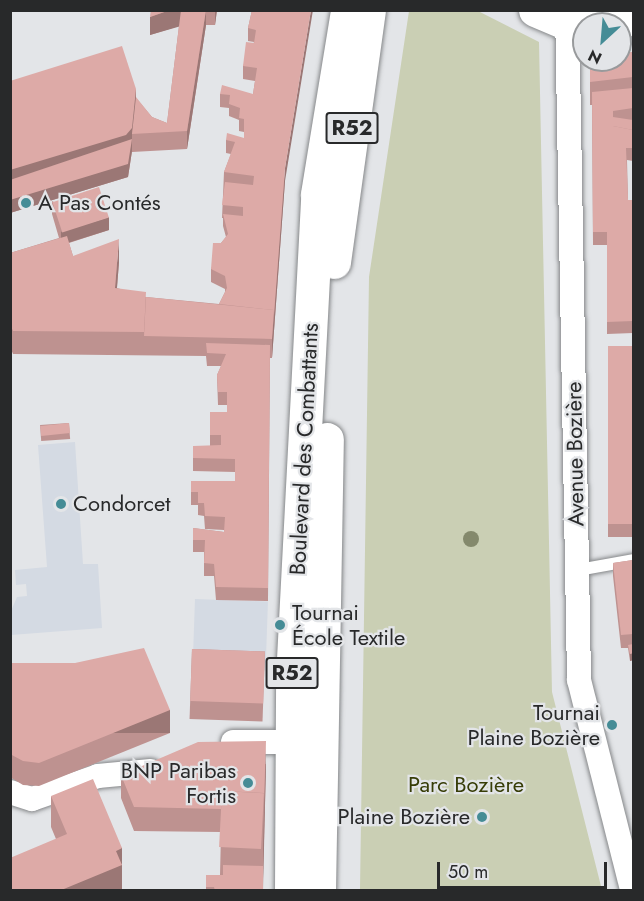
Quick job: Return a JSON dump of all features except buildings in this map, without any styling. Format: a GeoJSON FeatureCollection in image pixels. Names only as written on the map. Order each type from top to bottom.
{"type":"FeatureCollection","features":[{"type":"Feature","properties":{"kind":"main road","name":"Boulevard des Combattants"},"geometry":{"type":"LineString","coordinates":[[291,891],[291,742],[317,194],[346,10]]}},
{"type":"Feature","properties":{"kind":"main road","name":"Boulevard des Combattants"},"geometry":{"type":"LineString","coordinates":[[319,891],[327,330],[369,10]]}},
{"type":"Feature","properties":{"kind":"main road"},"geometry":{"type":"LineString","coordinates":[[536,10],[566,17],[633,19]]}},
{"type":"Feature","properties":{"kind":"street","name":"Avenue Bozière"},"geometry":{"type":"LineString","coordinates":[[566,17],[579,680],[632,891]]}},
{"type":"Feature","properties":{"kind":"street"},"geometry":{"type":"LineString","coordinates":[[210,743],[291,742]]}},
{"type":"Feature","properties":{"kind":"street"},"geometry":{"type":"LineString","coordinates":[[10,792],[32,799],[104,776],[135,776],[172,763]]}},
{"type":"Feature","properties":{"kind":"lane"},"geometry":{"type":"LineString","coordinates":[[578,570],[633,560]]}},
{"type":"Feature","properties":{"kind":"shaded area","name":"Condorcet"},"geometry":{"type":"Polygon","coordinates":[[[75,442],[83,564],[98,564],[102,628],[11,635],[11,611],[17,597],[27,596],[26,584],[16,585],[15,570],[47,567],[38,445],[75,442]]]}},
{"type":"Feature","properties":{"kind":"shaded area"},"geometry":{"type":"Polygon","coordinates":[[[195,599],[268,602],[266,671],[193,668],[195,599]]]}},
{"type":"Feature","properties":{"kind":"green space","name":"Parc Bozière"},"geometry":{"type":"Polygon","coordinates":[[[409,11],[478,11],[539,42],[552,692],[602,890],[360,890],[369,277],[409,11]]]}},
{"type":"Feature","properties":{"kind":"place","name":"A Pas Contés"},"geometry":{"type":"Point","coordinates":[26,203]}},
{"type":"Feature","properties":{"kind":"place","name":"Condorcet"},"geometry":{"type":"Point","coordinates":[61,504]}},
{"type":"Feature","properties":{"kind":"place","name":"Tournai École Textile"},"geometry":{"type":"Point","coordinates":[280,625]}},
{"type":"Feature","properties":{"kind":"place","name":"Tournai Plaine Bozière"},"geometry":{"type":"Point","coordinates":[612,725]}},
{"type":"Feature","properties":{"kind":"place","name":"BNP Paribas Fortis"},"geometry":{"type":"Point","coordinates":[248,783]}},
{"type":"Feature","properties":{"kind":"place","name":"Plaine Bozière"},"geometry":{"type":"Point","coordinates":[482,817]}}]}
